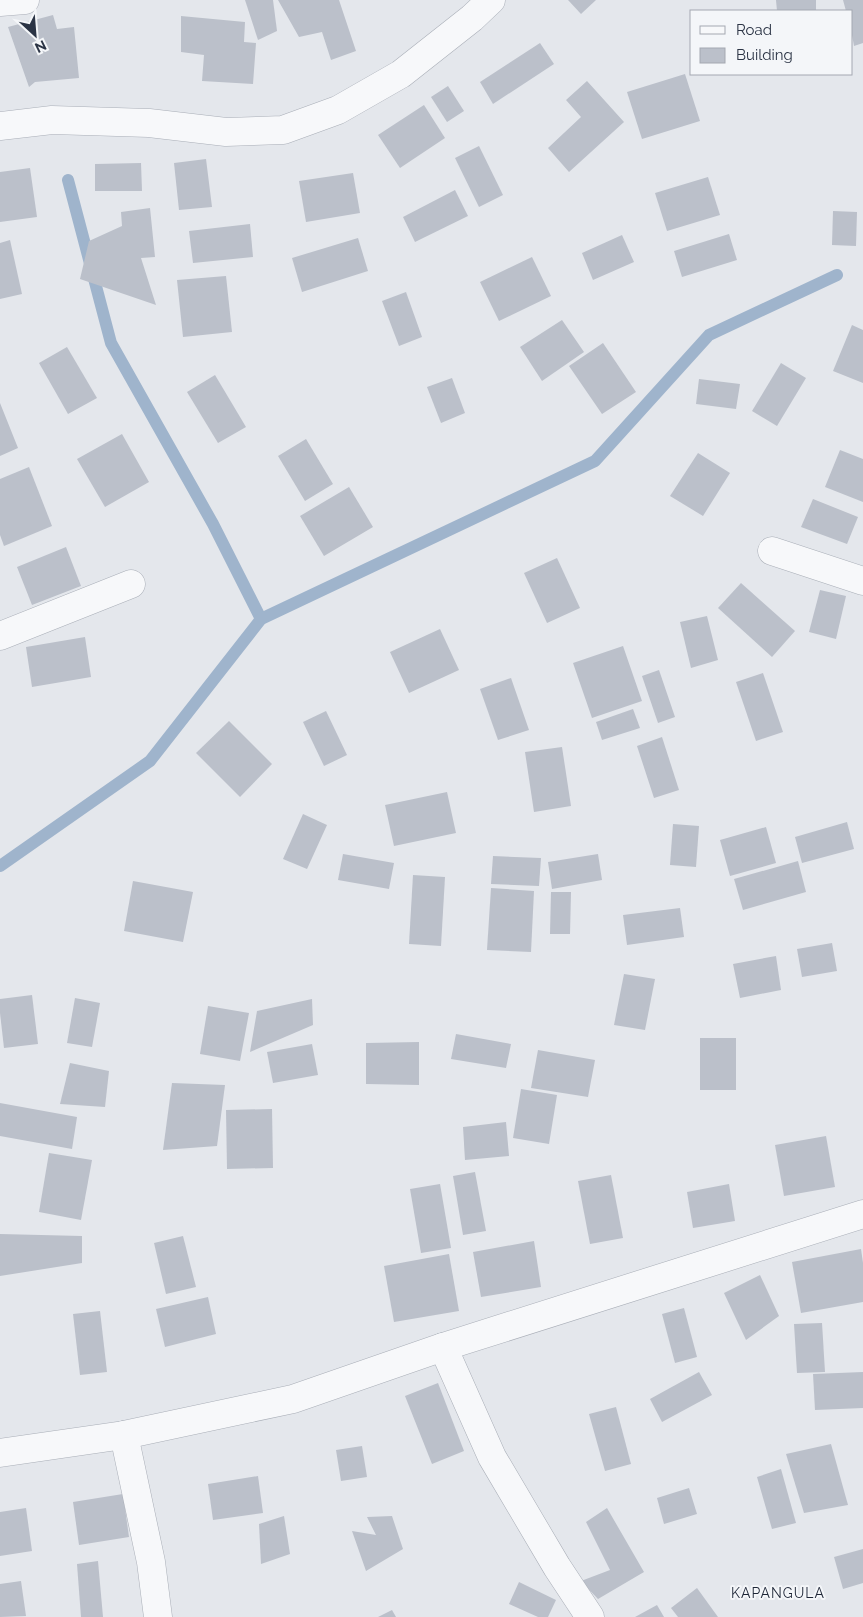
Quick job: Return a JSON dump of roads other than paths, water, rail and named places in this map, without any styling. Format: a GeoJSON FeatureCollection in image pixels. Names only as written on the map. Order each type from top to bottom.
{"type":"FeatureCollection","features":[{"type":"Feature","properties":{"kind":"street"},"geometry":{"type":"LineString","coordinates":[[0,2],[26,0]]}},
{"type":"Feature","properties":{"kind":"street"},"geometry":{"type":"LineString","coordinates":[[0,126],[52,120],[149,123],[226,132],[282,130],[338,110],[401,74],[472,18],[491,0]]}},
{"type":"Feature","properties":{"kind":"street"},"geometry":{"type":"LineString","coordinates":[[772,551],[863,581]]}},
{"type":"Feature","properties":{"kind":"street"},"geometry":{"type":"LineString","coordinates":[[0,636],[131,584]]}},
{"type":"Feature","properties":{"kind":"street"},"geometry":{"type":"LineString","coordinates":[[0,1453],[124,1435],[293,1399],[443,1347],[863,1214]]}},
{"type":"Feature","properties":{"kind":"street"},"geometry":{"type":"LineString","coordinates":[[443,1347],[492,1457],[557,1567],[590,1617]]}},
{"type":"Feature","properties":{"kind":"street"},"geometry":{"type":"LineString","coordinates":[[124,1435],[151,1562],[158,1617]]}},
{"type":"Feature","properties":{"kind":"waterway"},"geometry":{"type":"LineString","coordinates":[[68,180],[111,343],[213,524],[261,619]]}},
{"type":"Feature","properties":{"kind":"waterway"},"geometry":{"type":"LineString","coordinates":[[0,866],[150,761],[261,619],[595,461],[709,335],[837,275]]}},
{"type":"Feature","properties":{"kind":"district","name":"KAPANGULA"},"geometry":{"type":"Point","coordinates":[778,1593]}}]}
